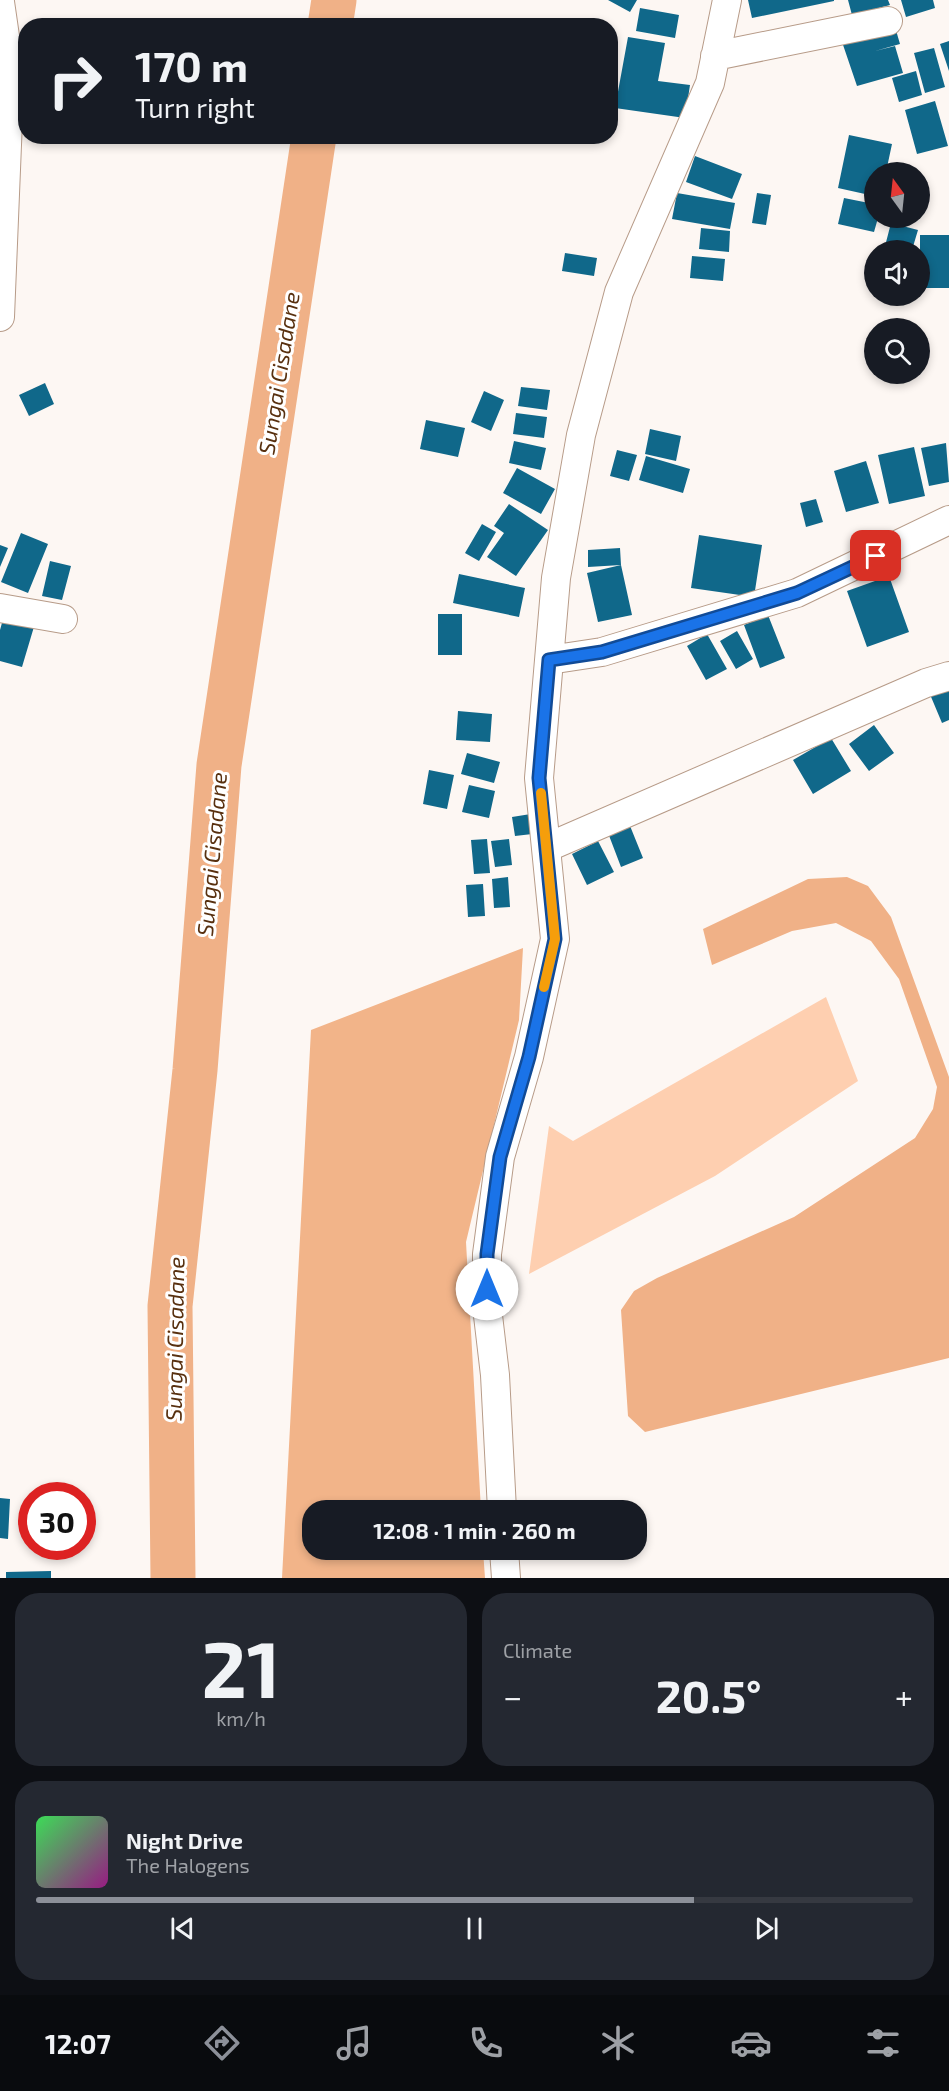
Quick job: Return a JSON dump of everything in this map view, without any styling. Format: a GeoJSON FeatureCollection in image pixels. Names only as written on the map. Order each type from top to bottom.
{"type":"FeatureCollection","features":[{"type":"Feature","properties":{"kind":"street"},"geometry":{"type":"LineString","coordinates":[[501,1500],[495,1376],[487,1307],[487,1254],[500,1157],[529,1057],[555,939],[539,778],[556,578],[581,435],[619,292],[710,83],[727,0]]}},
{"type":"Feature","properties":{"kind":"street"},"geometry":{"type":"LineString","coordinates":[[0,2],[10,71],[0,317]]}},
{"type":"Feature","properties":{"kind":"street"},"geometry":{"type":"LineString","coordinates":[[715,56],[888,21]]}},
{"type":"Feature","properties":{"kind":"street"},"geometry":{"type":"LineString","coordinates":[[549,660],[602,652],[797,593],[949,520]]}},
{"type":"Feature","properties":{"kind":"street"},"geometry":{"type":"LineString","coordinates":[[0,608],[63,619]]}},
{"type":"Feature","properties":{"kind":"street"},"geometry":{"type":"LineString","coordinates":[[546,848],[926,683],[949,676]]}},
{"type":"Feature","properties":{"kind":"street"},"geometry":{"type":"LineString","coordinates":[[505,1560],[506,1578]]}},
{"type":"Feature","properties":{"kind":"shaded area"},"geometry":{"type":"Polygon","coordinates":[[[847,877],[868,886],[891,917],[949,1077],[949,1358],[645,1432],[628,1416],[621,1310],[634,1291],[657,1278],[794,1217],[915,1138],[933,1109],[937,1087],[899,979],[871,941],[836,923],[792,931],[712,965],[703,929],[808,879],[847,877]]]}},
{"type":"Feature","properties":{"kind":"shaded area"},"geometry":{"type":"Polygon","coordinates":[[[523,948],[519,1020],[466,1242],[480,1500],[302,1500],[302,1560],[484,1560],[485,1578],[282,1578],[311,1030],[523,948]]]}},
{"type":"Feature","properties":{"kind":"shaded area"},"geometry":{"type":"Polygon","coordinates":[[[826,997],[858,1081],[715,1176],[529,1274],[549,1126],[573,1141],[826,997]]]}},
{"type":"Feature","properties":{"kind":"building"},"geometry":{"type":"Polygon","coordinates":[[[608,0],[637,0],[630,12],[608,0]]]}},
{"type":"Feature","properties":{"kind":"building"},"geometry":{"type":"Polygon","coordinates":[[[748,0],[834,0],[834,1],[752,18],[748,0]]]}},
{"type":"Feature","properties":{"kind":"building"},"geometry":{"type":"Polygon","coordinates":[[[848,0],[888,0],[890,5],[852,15],[848,0]]]}},
{"type":"Feature","properties":{"kind":"building"},"geometry":{"type":"Polygon","coordinates":[[[901,0],[933,0],[935,8],[906,17],[901,0]]]}},
{"type":"Feature","properties":{"kind":"building"},"geometry":{"type":"Polygon","coordinates":[[[640,8],[679,15],[675,38],[636,31],[640,8]]]}},
{"type":"Feature","properties":{"kind":"building"},"geometry":{"type":"Polygon","coordinates":[[[893,20],[900,44],[875,51],[895,46],[903,73],[857,86],[840,36],[893,20]]]}},
{"type":"Feature","properties":{"kind":"building"},"geometry":{"type":"Polygon","coordinates":[[[628,37],[665,43],[658,81],[690,85],[685,118],[618,108],[618,92],[628,37]]]}},
{"type":"Feature","properties":{"kind":"building"},"geometry":{"type":"Polygon","coordinates":[[[949,41],[949,71],[940,44],[949,41]]]}},
{"type":"Feature","properties":{"kind":"building"},"geometry":{"type":"Polygon","coordinates":[[[934,48],[945,87],[925,93],[914,53],[934,48]]]}},
{"type":"Feature","properties":{"kind":"building"},"geometry":{"type":"Polygon","coordinates":[[[916,71],[922,95],[899,102],[892,78],[916,71]]]}},
{"type":"Feature","properties":{"kind":"building"},"geometry":{"type":"Polygon","coordinates":[[[935,101],[948,146],[917,154],[905,110],[935,101]]]}},
{"type":"Feature","properties":{"kind":"building"},"geometry":{"type":"Polygon","coordinates":[[[849,135],[892,144],[888,162],[864,162],[864,194],[838,188],[849,135]]]}},
{"type":"Feature","properties":{"kind":"building"},"geometry":{"type":"Polygon","coordinates":[[[695,156],[742,174],[732,199],[686,182],[695,156]]]}},
{"type":"Feature","properties":{"kind":"building"},"geometry":{"type":"Polygon","coordinates":[[[677,193],[735,203],[730,229],[672,219],[677,193]]]}},
{"type":"Feature","properties":{"kind":"building"},"geometry":{"type":"Polygon","coordinates":[[[757,193],[771,195],[766,225],[752,223],[757,193]]]}},
{"type":"Feature","properties":{"kind":"building"},"geometry":{"type":"Polygon","coordinates":[[[844,198],[864,202],[864,228],[875,228],[874,232],[838,224],[844,198]]]}},
{"type":"Feature","properties":{"kind":"building"},"geometry":{"type":"Polygon","coordinates":[[[701,228],[730,231],[729,252],[699,249],[701,228]]]}},
{"type":"Feature","properties":{"kind":"building"},"geometry":{"type":"Polygon","coordinates":[[[890,228],[918,230],[915,240],[887,240],[890,228]]]}},
{"type":"Feature","properties":{"kind":"building"},"geometry":{"type":"Polygon","coordinates":[[[920,235],[949,235],[949,288],[930,288],[930,240],[920,240],[920,235]]]}},
{"type":"Feature","properties":{"kind":"building"},"geometry":{"type":"Polygon","coordinates":[[[565,253],[597,258],[594,276],[562,271],[565,253]]]}},
{"type":"Feature","properties":{"kind":"building"},"geometry":{"type":"Polygon","coordinates":[[[692,256],[725,259],[723,281],[690,278],[692,256]]]}},
{"type":"Feature","properties":{"kind":"building"},"geometry":{"type":"Polygon","coordinates":[[[45,383],[54,404],[29,416],[19,395],[45,383]]]}},
{"type":"Feature","properties":{"kind":"building"},"geometry":{"type":"Polygon","coordinates":[[[521,387],[550,390],[547,410],[518,406],[521,387]]]}},
{"type":"Feature","properties":{"kind":"building"},"geometry":{"type":"Polygon","coordinates":[[[484,391],[504,400],[491,431],[471,422],[484,391]]]}},
{"type":"Feature","properties":{"kind":"building"},"geometry":{"type":"Polygon","coordinates":[[[516,413],[547,417],[544,438],[513,434],[516,413]]]}},
{"type":"Feature","properties":{"kind":"building"},"geometry":{"type":"Polygon","coordinates":[[[426,420],[465,428],[458,457],[420,449],[426,420]]]}},
{"type":"Feature","properties":{"kind":"building"},"geometry":{"type":"Polygon","coordinates":[[[650,429],[681,436],[676,461],[645,454],[650,429]]]}},
{"type":"Feature","properties":{"kind":"building"},"geometry":{"type":"Polygon","coordinates":[[[514,441],[546,448],[541,470],[509,463],[514,441]]]}},
{"type":"Feature","properties":{"kind":"building"},"geometry":{"type":"Polygon","coordinates":[[[946,443],[949,482],[929,486],[921,448],[946,443]]]}},
{"type":"Feature","properties":{"kind":"building"},"geometry":{"type":"Polygon","coordinates":[[[914,447],[925,496],[889,504],[878,455],[914,447]]]}},
{"type":"Feature","properties":{"kind":"building"},"geometry":{"type":"Polygon","coordinates":[[[617,450],[637,455],[629,481],[610,476],[617,450]]]}},
{"type":"Feature","properties":{"kind":"building"},"geometry":{"type":"Polygon","coordinates":[[[646,456],[690,469],[683,493],[639,480],[646,456]]]}},
{"type":"Feature","properties":{"kind":"building"},"geometry":{"type":"Polygon","coordinates":[[[866,461],[879,503],[846,512],[834,471],[866,461]]]}},
{"type":"Feature","properties":{"kind":"building"},"geometry":{"type":"Polygon","coordinates":[[[517,468],[555,489],[541,514],[503,493],[517,468]]]}},
{"type":"Feature","properties":{"kind":"building"},"geometry":{"type":"Polygon","coordinates":[[[816,499],[823,522],[806,527],[800,503],[816,499]]]}},
{"type":"Feature","properties":{"kind":"building"},"geometry":{"type":"Polygon","coordinates":[[[509,504],[548,530],[516,576],[487,557],[504,533],[494,526],[509,504]]]}},
{"type":"Feature","properties":{"kind":"building"},"geometry":{"type":"Polygon","coordinates":[[[482,524],[496,532],[479,561],[465,553],[482,524]]]}},
{"type":"Feature","properties":{"kind":"building"},"geometry":{"type":"Polygon","coordinates":[[[21,533],[48,544],[28,593],[1,582],[21,533]]]}},
{"type":"Feature","properties":{"kind":"building"},"geometry":{"type":"Polygon","coordinates":[[[699,535],[762,545],[754,597],[691,588],[699,535]]]}},
{"type":"Feature","properties":{"kind":"building"},"geometry":{"type":"Polygon","coordinates":[[[0,545],[8,548],[0,567],[0,545]]]}},
{"type":"Feature","properties":{"kind":"building"},"geometry":{"type":"Polygon","coordinates":[[[620,548],[621,565],[588,567],[588,550],[620,548]]]}},
{"type":"Feature","properties":{"kind":"building"},"geometry":{"type":"Polygon","coordinates":[[[50,561],[71,566],[62,600],[42,596],[50,561]]]}},
{"type":"Feature","properties":{"kind":"building"},"geometry":{"type":"Polygon","coordinates":[[[621,565],[632,615],[598,622],[587,573],[621,565]]]}},
{"type":"Feature","properties":{"kind":"building"},"geometry":{"type":"Polygon","coordinates":[[[459,574],[525,588],[519,617],[453,603],[459,574]]]}},
{"type":"Feature","properties":{"kind":"building"},"geometry":{"type":"Polygon","coordinates":[[[889,576],[909,632],[867,647],[847,591],[889,576]]]}},
{"type":"Feature","properties":{"kind":"building"},"geometry":{"type":"Polygon","coordinates":[[[5,612],[36,620],[22,667],[0,661],[0,630],[5,612]]]}},
{"type":"Feature","properties":{"kind":"building"},"geometry":{"type":"Polygon","coordinates":[[[438,614],[462,614],[462,655],[438,655],[438,614]]]}},
{"type":"Feature","properties":{"kind":"building"},"geometry":{"type":"Polygon","coordinates":[[[768,615],[785,658],[760,668],[744,625],[768,615]]]}},
{"type":"Feature","properties":{"kind":"building"},"geometry":{"type":"Polygon","coordinates":[[[737,631],[753,659],[736,669],[720,641],[737,631]]]}},
{"type":"Feature","properties":{"kind":"building"},"geometry":{"type":"Polygon","coordinates":[[[707,634],[727,669],[706,680],[687,646],[707,634]]]}},
{"type":"Feature","properties":{"kind":"building"},"geometry":{"type":"Polygon","coordinates":[[[949,684],[949,720],[942,723],[929,692],[949,684]]]}},
{"type":"Feature","properties":{"kind":"building"},"geometry":{"type":"Polygon","coordinates":[[[458,711],[492,714],[490,742],[456,740],[458,711]]]}},
{"type":"Feature","properties":{"kind":"building"},"geometry":{"type":"Polygon","coordinates":[[[874,725],[894,753],[869,771],[849,744],[874,725]]]}},
{"type":"Feature","properties":{"kind":"building"},"geometry":{"type":"Polygon","coordinates":[[[831,738],[851,771],[813,794],[793,760],[831,738]]]}},
{"type":"Feature","properties":{"kind":"building"},"geometry":{"type":"Polygon","coordinates":[[[467,753],[500,762],[494,783],[461,774],[467,753]]]}},
{"type":"Feature","properties":{"kind":"building"},"geometry":{"type":"Polygon","coordinates":[[[429,770],[454,775],[447,809],[423,804],[429,770]]]}},
{"type":"Feature","properties":{"kind":"building"},"geometry":{"type":"Polygon","coordinates":[[[469,785],[495,791],[489,818],[462,812],[469,785]]]}},
{"type":"Feature","properties":{"kind":"building"},"geometry":{"type":"Polygon","coordinates":[[[537,813],[541,833],[515,836],[512,817],[537,813]]]}},
{"type":"Feature","properties":{"kind":"building"},"geometry":{"type":"Polygon","coordinates":[[[626,816],[643,858],[621,867],[605,825],[626,816]]]}},
{"type":"Feature","properties":{"kind":"building"},"geometry":{"type":"Polygon","coordinates":[[[487,839],[490,873],[474,874],[471,840],[487,839]]]}},
{"type":"Feature","properties":{"kind":"building"},"geometry":{"type":"Polygon","coordinates":[[[509,839],[512,865],[495,867],[491,841],[509,839]]]}},
{"type":"Feature","properties":{"kind":"building"},"geometry":{"type":"Polygon","coordinates":[[[598,841],[614,872],[587,885],[572,854],[598,841]]]}},
{"type":"Feature","properties":{"kind":"building"},"geometry":{"type":"Polygon","coordinates":[[[508,877],[510,907],[494,908],[492,879],[508,877]]]}},
{"type":"Feature","properties":{"kind":"building"},"geometry":{"type":"Polygon","coordinates":[[[483,884],[485,916],[468,917],[466,885],[483,884]]]}},
{"type":"Feature","properties":{"kind":"building"},"geometry":{"type":"Polygon","coordinates":[[[0,1498],[10,1499],[8,1539],[0,1538],[0,1498]]]}},
{"type":"Feature","properties":{"kind":"building"},"geometry":{"type":"Polygon","coordinates":[[[51,1571],[51,1578],[6,1578],[6,1572],[51,1571]]]}},
{"type":"Feature","properties":{"kind":"waterway","name":"Sungai Cisadane"},"geometry":{"type":"LineString","coordinates":[[331,18],[334,0]]}},
{"type":"Feature","properties":{"kind":"waterway","name":"Sungai Cisadane"},"geometry":{"type":"LineString","coordinates":[[173,1578],[170,1306],[195,1070],[219,765],[313,144]]}},
{"type":"Feature","properties":{"kind":"slow traffic"},"geometry":{"type":"LineString","coordinates":[[541,793],[555,939],[544,987]]}},
{"type":"Feature","properties":{"kind":"route"},"geometry":{"type":"LineString","coordinates":[[487,1289],[487,1254],[500,1157],[529,1057],[555,939],[539,778],[549,660],[602,652],[797,593],[876,556]]}}]}
